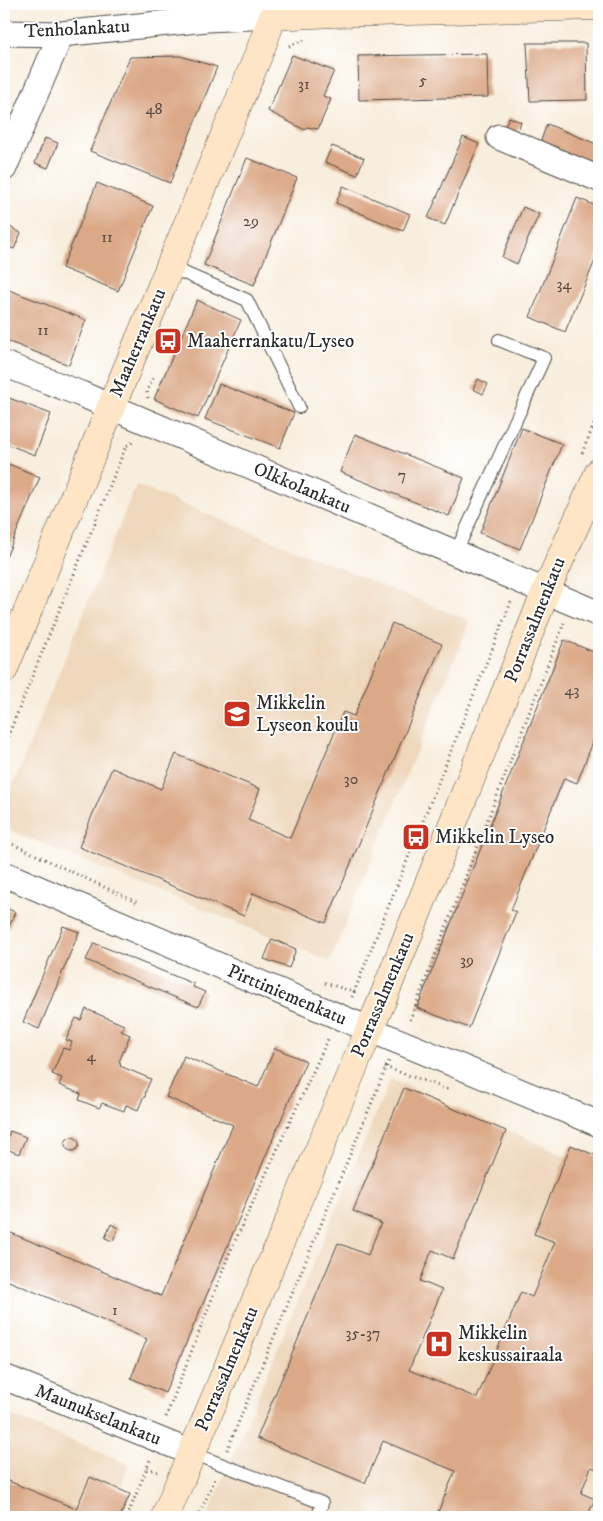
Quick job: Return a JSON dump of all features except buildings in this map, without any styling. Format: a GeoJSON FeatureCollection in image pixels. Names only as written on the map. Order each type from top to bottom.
{"type":"FeatureCollection","features":[{"type":"Feature","properties":{"kind":"street","name":"Tenholankatu"},"geometry":{"type":"LineString","coordinates":[[4,33],[61,34],[276,10],[334,13],[599,6]]}},
{"type":"Feature","properties":{"kind":"street","name":"Maaherrankatu"},"geometry":{"type":"LineString","coordinates":[[4,670],[276,10]]}},
{"type":"Feature","properties":{"kind":"street"},"geometry":{"type":"LineString","coordinates":[[4,168],[61,34]]}},
{"type":"Feature","properties":{"kind":"street"},"geometry":{"type":"LineString","coordinates":[[498,138],[599,179]]}},
{"type":"Feature","properties":{"kind":"street","name":"Olkkolankatu"},"geometry":{"type":"LineString","coordinates":[[4,364],[144,420],[599,614]]}},
{"type":"Feature","properties":{"kind":"street","name":"Porrassalmenkatu"},"geometry":{"type":"LineString","coordinates":[[165,1517],[370,1029],[546,591],[599,472]]}},
{"type":"Feature","properties":{"kind":"street","name":"Pirttiniemenkatu"},"geometry":{"type":"LineString","coordinates":[[4,874],[342,1018],[599,1124]]}},
{"type":"Feature","properties":{"kind":"street","name":"Maunukselankatu"},"geometry":{"type":"LineString","coordinates":[[4,1378],[192,1452]]}},
{"type":"Feature","properties":{"kind":"lane"},"geometry":{"type":"LineString","coordinates":[[170,267],[247,300],[299,407]]}},
{"type":"Feature","properties":{"kind":"lane"},"geometry":{"type":"LineString","coordinates":[[456,552],[544,358],[499,340]]}},
{"type":"Feature","properties":{"kind":"lane"},"geometry":{"type":"LineString","coordinates":[[192,1452],[322,1503],[318,1517]]}},
{"type":"Feature","properties":{"kind":"path"},"geometry":{"type":"LineString","coordinates":[[4,746],[126,446],[135,442],[144,420]]}},
{"type":"Feature","properties":{"kind":"path"},"geometry":{"type":"LineString","coordinates":[[127,1517],[230,1252],[327,1040],[342,1018],[355,992],[510,603]]}},
{"type":"Feature","properties":{"kind":"path"},"geometry":{"type":"LineString","coordinates":[[198,1517],[398,1041],[410,1021],[563,626]]}},
{"type":"Feature","properties":{"kind":"shaded area","name":"Mikkelin Lyseon koulu"},"geometry":{"type":"Polygon","coordinates":[[[136,485],[470,621],[330,961],[4,828],[4,807],[136,485]]]}},
{"type":"Feature","properties":{"kind":"shaded area","name":"Mikkelin keskussairaala"},"geometry":{"type":"Polygon","coordinates":[[[391,1078],[599,1171],[599,1517],[207,1517],[391,1078]]]}},
{"type":"Feature","properties":{"kind":"shaded area"},"geometry":{"type":"Polygon","coordinates":[[[4,1413],[129,1464],[108,1517],[4,1517],[4,1413]]]}},
{"type":"Feature","properties":{"kind":"place","name":"Maaherrankatu/Lyseo"},"geometry":{"type":"Point","coordinates":[168,341]}},
{"type":"Feature","properties":{"kind":"place","name":"Mikkelin Lyseon koulu"},"geometry":{"type":"Point","coordinates":[237,714]}},
{"type":"Feature","properties":{"kind":"place","name":"Mikkelin Lyseo"},"geometry":{"type":"Point","coordinates":[416,837]}},
{"type":"Feature","properties":{"kind":"place","name":"Mikkelin keskussairaala"},"geometry":{"type":"Point","coordinates":[439,1344]}}]}
